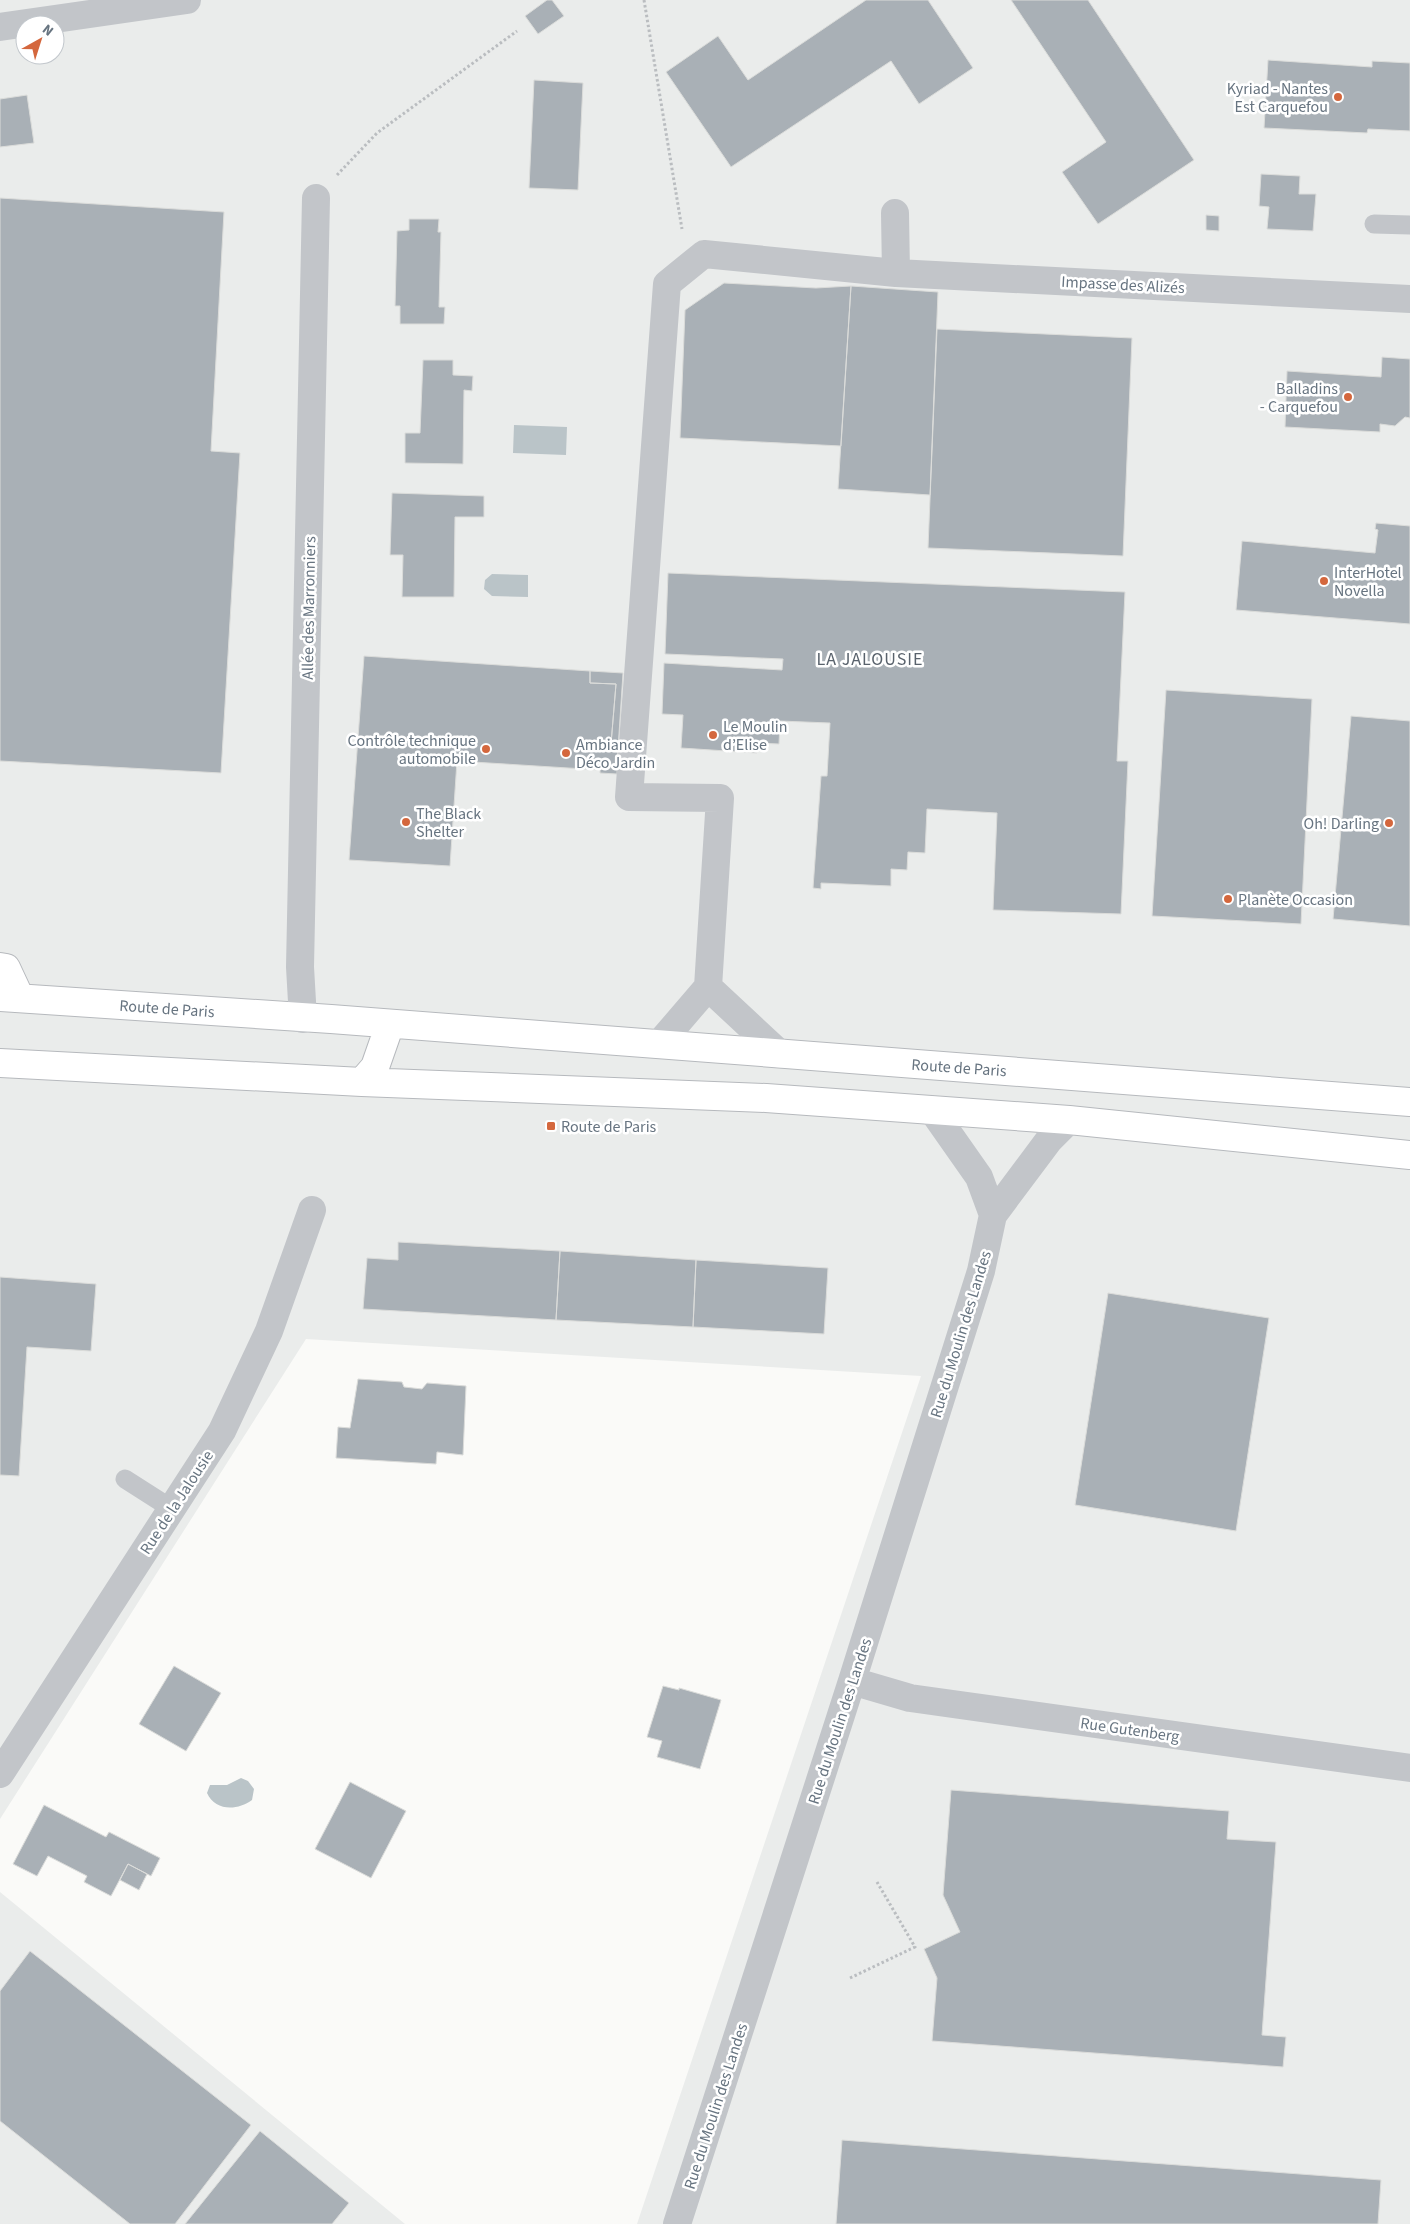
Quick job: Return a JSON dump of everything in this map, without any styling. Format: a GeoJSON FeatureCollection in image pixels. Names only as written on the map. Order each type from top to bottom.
{"type":"FeatureCollection","features":[{"type":"Feature","properties":{"kind":"main road"},"geometry":{"type":"LineString","coordinates":[[0,967],[6,968],[10,997]]}},
{"type":"Feature","properties":{"kind":"main road","name":"Route de Paris"},"geometry":{"type":"LineString","coordinates":[[10,997],[659,1044],[1410,1102]]}},
{"type":"Feature","properties":{"kind":"main road"},"geometry":{"type":"LineString","coordinates":[[362,1082],[375,1067],[390,1024]]}},
{"type":"Feature","properties":{"kind":"main road"},"geometry":{"type":"LineString","coordinates":[[0,1063],[362,1082],[766,1098],[1069,1120],[1410,1155]]}},
{"type":"Feature","properties":{"kind":"street"},"geometry":{"type":"LineString","coordinates":[[0,27],[188,0]]}},
{"type":"Feature","properties":{"kind":"street","name":"Allée des Marronniers"},"geometry":{"type":"LineString","coordinates":[[303,1018],[300,957],[316,198]]}},
{"type":"Feature","properties":{"kind":"street"},"geometry":{"type":"LineString","coordinates":[[895,212],[896,273]]}},
{"type":"Feature","properties":{"kind":"street","name":"Impasse des Alizés"},"geometry":{"type":"LineString","coordinates":[[708,987],[720,798],[629,797],[667,284],[704,254],[896,273],[1410,299]]}},
{"type":"Feature","properties":{"kind":"street"},"geometry":{"type":"LineString","coordinates":[[659,1044],[708,987],[780,1054]]}},
{"type":"Feature","properties":{"kind":"street"},"geometry":{"type":"LineString","coordinates":[[932,1110],[979,1177],[993,1215]]}},
{"type":"Feature","properties":{"kind":"street","name":"Rue du Moulin des Landes"},"geometry":{"type":"LineString","coordinates":[[677,2224],[852,1681],[981,1271],[993,1215],[1049,1140],[1069,1120]]}},
{"type":"Feature","properties":{"kind":"street","name":"Rue de la Jalousie"},"geometry":{"type":"LineString","coordinates":[[0,1774],[222,1432],[269,1331],[312,1210]]}},
{"type":"Feature","properties":{"kind":"street","name":"Rue Gutenberg"},"geometry":{"type":"LineString","coordinates":[[852,1681],[910,1698],[1410,1768]]}},
{"type":"Feature","properties":{"kind":"lane"},"geometry":{"type":"LineString","coordinates":[[1374,224],[1410,225]]}},
{"type":"Feature","properties":{"kind":"lane"},"geometry":{"type":"LineString","coordinates":[[125,1479],[172,1509]]}},
{"type":"Feature","properties":{"kind":"path"},"geometry":{"type":"LineString","coordinates":[[644,0],[688,267]]}},
{"type":"Feature","properties":{"kind":"path"},"geometry":{"type":"LineString","coordinates":[[316,198],[377,133],[517,31]]}},
{"type":"Feature","properties":{"kind":"path"},"geometry":{"type":"LineString","coordinates":[[850,1978],[915,1947],[877,1882]]}},
{"type":"Feature","properties":{"kind":"shaded area"},"geometry":{"type":"Polygon","coordinates":[[[0,0],[1410,0],[1410,2224],[637,2224],[921,1376],[306,1339],[0,1819],[0,0]]]}},
{"type":"Feature","properties":{"kind":"shaded area"},"geometry":{"type":"Polygon","coordinates":[[[514,425],[567,427],[566,455],[513,453],[514,425]]]}},
{"type":"Feature","properties":{"kind":"shaded area"},"geometry":{"type":"Polygon","coordinates":[[[492,574],[528,575],[528,597],[492,596],[484,589],[485,580],[492,574]]]}},
{"type":"Feature","properties":{"kind":"shaded area"},"geometry":{"type":"Polygon","coordinates":[[[241,1778],[248,1781],[254,1789],[252,1800],[246,1804],[233,1807],[221,1806],[215,1803],[207,1793],[210,1785],[227,1785],[241,1778]]]}},
{"type":"Feature","properties":{"kind":"shaded area"},"geometry":{"type":"Polygon","coordinates":[[[0,1892],[405,2224],[0,2224],[0,1892]]]}},
{"type":"Feature","properties":{"kind":"building"},"geometry":{"type":"Polygon","coordinates":[[[547,0],[552,0],[564,16],[538,34],[525,16],[547,0]]]}},
{"type":"Feature","properties":{"kind":"building"},"geometry":{"type":"Polygon","coordinates":[[[866,0],[928,0],[973,68],[919,104],[891,61],[731,167],[666,72],[718,36],[748,80],[866,0]]]}},
{"type":"Feature","properties":{"kind":"building"},"geometry":{"type":"Polygon","coordinates":[[[1011,0],[1088,0],[1194,160],[1098,224],[1062,172],[1106,142],[1011,0]]]}},
{"type":"Feature","properties":{"kind":"building","name":"Kyriad - Nantes Est Carquefou"},"geometry":{"type":"Polygon","coordinates":[[[1268,60],[1372,67],[1372,61],[1410,63],[1410,131],[1368,129],[1367,133],[1264,128],[1268,60]]]}},
{"type":"Feature","properties":{"kind":"building"},"geometry":{"type":"Polygon","coordinates":[[[534,80],[583,83],[578,190],[529,188],[534,80]]]}},
{"type":"Feature","properties":{"kind":"building"},"geometry":{"type":"Polygon","coordinates":[[[27,95],[34,143],[0,147],[0,99],[27,95]]]}},
{"type":"Feature","properties":{"kind":"building"},"geometry":{"type":"Polygon","coordinates":[[[1261,174],[1300,176],[1299,194],[1316,194],[1313,231],[1267,229],[1269,207],[1259,206],[1261,174]]]}},
{"type":"Feature","properties":{"kind":"building"},"geometry":{"type":"Polygon","coordinates":[[[0,198],[224,212],[211,451],[240,453],[221,773],[0,761],[0,198]]]}},
{"type":"Feature","properties":{"kind":"building"},"geometry":{"type":"Polygon","coordinates":[[[1206,215],[1219,216],[1219,231],[1206,230],[1206,215]]]}},
{"type":"Feature","properties":{"kind":"building"},"geometry":{"type":"Polygon","coordinates":[[[409,219],[439,219],[438,232],[441,232],[439,307],[445,307],[444,324],[400,324],[400,306],[395,306],[397,231],[409,230],[409,219]]]}},
{"type":"Feature","properties":{"kind":"building"},"geometry":{"type":"Polygon","coordinates":[[[724,283],[816,288],[851,286],[841,446],[680,438],[685,310],[724,283]]]}},
{"type":"Feature","properties":{"kind":"building"},"geometry":{"type":"Polygon","coordinates":[[[851,286],[938,292],[930,495],[838,489],[851,286]]]}},
{"type":"Feature","properties":{"kind":"building"},"geometry":{"type":"Polygon","coordinates":[[[937,329],[1132,338],[1123,556],[928,548],[937,329]]]}},
{"type":"Feature","properties":{"kind":"building","name":"Balladins - Carquefou"},"geometry":{"type":"Polygon","coordinates":[[[1382,357],[1410,359],[1410,418],[1405,417],[1395,426],[1380,424],[1380,432],[1285,427],[1287,371],[1381,377],[1382,357]]]}},
{"type":"Feature","properties":{"kind":"building"},"geometry":{"type":"Polygon","coordinates":[[[423,360],[453,360],[453,375],[473,376],[472,391],[464,390],[463,464],[405,463],[405,433],[420,433],[423,360]]]}},
{"type":"Feature","properties":{"kind":"building"},"geometry":{"type":"Polygon","coordinates":[[[392,493],[484,496],[484,517],[455,517],[454,597],[402,597],[403,555],[390,555],[392,493]]]}},
{"type":"Feature","properties":{"kind":"building","name":"InterHotel Novella"},"geometry":{"type":"Polygon","coordinates":[[[1376,523],[1410,526],[1410,624],[1236,610],[1242,541],[1375,553],[1378,530],[1375,529],[1376,523]]]}},
{"type":"Feature","properties":{"kind":"building"},"geometry":{"type":"Polygon","coordinates":[[[668,573],[1125,592],[1117,761],[1128,761],[1121,914],[993,910],[997,813],[927,809],[925,853],[908,852],[907,870],[891,869],[891,886],[821,883],[821,889],[813,888],[821,776],[827,776],[830,723],[780,721],[779,744],[757,743],[757,753],[681,748],[683,715],[662,714],[664,663],[782,670],[783,659],[665,654],[668,573]]]}},
{"type":"Feature","properties":{"kind":"building"},"geometry":{"type":"Polygon","coordinates":[[[364,656],[590,671],[590,683],[616,684],[611,744],[618,749],[617,774],[600,773],[600,770],[457,761],[450,866],[349,860],[364,656]]]}},
{"type":"Feature","properties":{"kind":"building"},"geometry":{"type":"Polygon","coordinates":[[[590,671],[623,673],[618,749],[611,744],[616,684],[590,683],[590,671]]]}},
{"type":"Feature","properties":{"kind":"building"},"geometry":{"type":"Polygon","coordinates":[[[1166,690],[1312,699],[1301,924],[1152,916],[1166,690]]]}},
{"type":"Feature","properties":{"kind":"building"},"geometry":{"type":"Polygon","coordinates":[[[1351,716],[1410,721],[1410,926],[1333,919],[1351,716]]]}},
{"type":"Feature","properties":{"kind":"building"},"geometry":{"type":"Polygon","coordinates":[[[398,1242],[560,1251],[556,1320],[363,1309],[367,1258],[398,1260],[398,1242]]]}},
{"type":"Feature","properties":{"kind":"building"},"geometry":{"type":"Polygon","coordinates":[[[560,1251],[696,1260],[693,1327],[556,1320],[560,1251]]]}},
{"type":"Feature","properties":{"kind":"building"},"geometry":{"type":"Polygon","coordinates":[[[696,1260],[828,1268],[824,1334],[693,1327],[696,1260]]]}},
{"type":"Feature","properties":{"kind":"building"},"geometry":{"type":"Polygon","coordinates":[[[0,1277],[96,1284],[91,1351],[27,1347],[19,1476],[0,1475],[0,1277]]]}},
{"type":"Feature","properties":{"kind":"building"},"geometry":{"type":"Polygon","coordinates":[[[1108,1293],[1269,1318],[1236,1531],[1075,1505],[1108,1293]]]}},
{"type":"Feature","properties":{"kind":"building"},"geometry":{"type":"Polygon","coordinates":[[[358,1379],[402,1382],[404,1387],[422,1389],[427,1383],[466,1386],[463,1455],[437,1452],[436,1464],[336,1458],[338,1427],[350,1428],[358,1379]]]}},
{"type":"Feature","properties":{"kind":"building"},"geometry":{"type":"Polygon","coordinates":[[[174,1666],[221,1693],[186,1751],[139,1724],[174,1666]]]}},
{"type":"Feature","properties":{"kind":"building"},"geometry":{"type":"Polygon","coordinates":[[[663,1686],[679,1690],[679,1688],[721,1700],[700,1769],[657,1757],[662,1741],[647,1737],[663,1686]]]}},
{"type":"Feature","properties":{"kind":"building"},"geometry":{"type":"Polygon","coordinates":[[[350,1782],[406,1811],[371,1878],[315,1849],[350,1782]]]}},
{"type":"Feature","properties":{"kind":"building"},"geometry":{"type":"Polygon","coordinates":[[[951,1790],[1229,1811],[1227,1839],[1276,1842],[1262,2035],[1286,2037],[1283,2067],[932,2041],[937,1978],[924,1949],[960,1932],[943,1895],[951,1790]]]}},
{"type":"Feature","properties":{"kind":"building"},"geometry":{"type":"Polygon","coordinates":[[[44,1805],[106,1837],[109,1832],[160,1858],[151,1876],[128,1864],[111,1896],[84,1882],[87,1876],[48,1856],[37,1876],[13,1864],[44,1805]]]}},
{"type":"Feature","properties":{"kind":"building"},"geometry":{"type":"Polygon","coordinates":[[[128,1864],[147,1874],[139,1890],[120,1880],[128,1864]]]}},
{"type":"Feature","properties":{"kind":"building"},"geometry":{"type":"Polygon","coordinates":[[[30,1951],[251,2125],[175,2224],[130,2224],[0,2121],[0,1991],[30,1951]]]}},
{"type":"Feature","properties":{"kind":"building"},"geometry":{"type":"Polygon","coordinates":[[[260,2131],[349,2203],[332,2224],[185,2224],[260,2131]]]}},
{"type":"Feature","properties":{"kind":"building"},"geometry":{"type":"Polygon","coordinates":[[[842,2140],[1381,2180],[1378,2224],[836,2224],[842,2140]]]}},
{"type":"Feature","properties":{"kind":"place","name":"Kyriad - Nantes Est Carquefou"},"geometry":{"type":"Point","coordinates":[1338,97]}},
{"type":"Feature","properties":{"kind":"place","name":"Balladins - Carquefou"},"geometry":{"type":"Point","coordinates":[1348,397]}},
{"type":"Feature","properties":{"kind":"place","name":"InterHotel Novella"},"geometry":{"type":"Point","coordinates":[1324,581]}},
{"type":"Feature","properties":{"kind":"place","name":"Le Moulin d’Elise"},"geometry":{"type":"Point","coordinates":[713,735]}},
{"type":"Feature","properties":{"kind":"place","name":"Contrôle technique automobile"},"geometry":{"type":"Point","coordinates":[486,749]}},
{"type":"Feature","properties":{"kind":"place","name":"Ambiance Déco Jardin"},"geometry":{"type":"Point","coordinates":[566,753]}},
{"type":"Feature","properties":{"kind":"place","name":"The Black Shelter"},"geometry":{"type":"Point","coordinates":[406,822]}},
{"type":"Feature","properties":{"kind":"place","name":"Oh! Darling"},"geometry":{"type":"Point","coordinates":[1389,823]}},
{"type":"Feature","properties":{"kind":"place","name":"Planète Occasion"},"geometry":{"type":"Point","coordinates":[1228,899]}},
{"type":"Feature","properties":{"kind":"place","name":"Route de Paris"},"geometry":{"type":"Point","coordinates":[551,1126]}},
{"type":"Feature","properties":{"kind":"district","name":"LA JALOUSIE"},"geometry":{"type":"Point","coordinates":[870,659]}}]}
